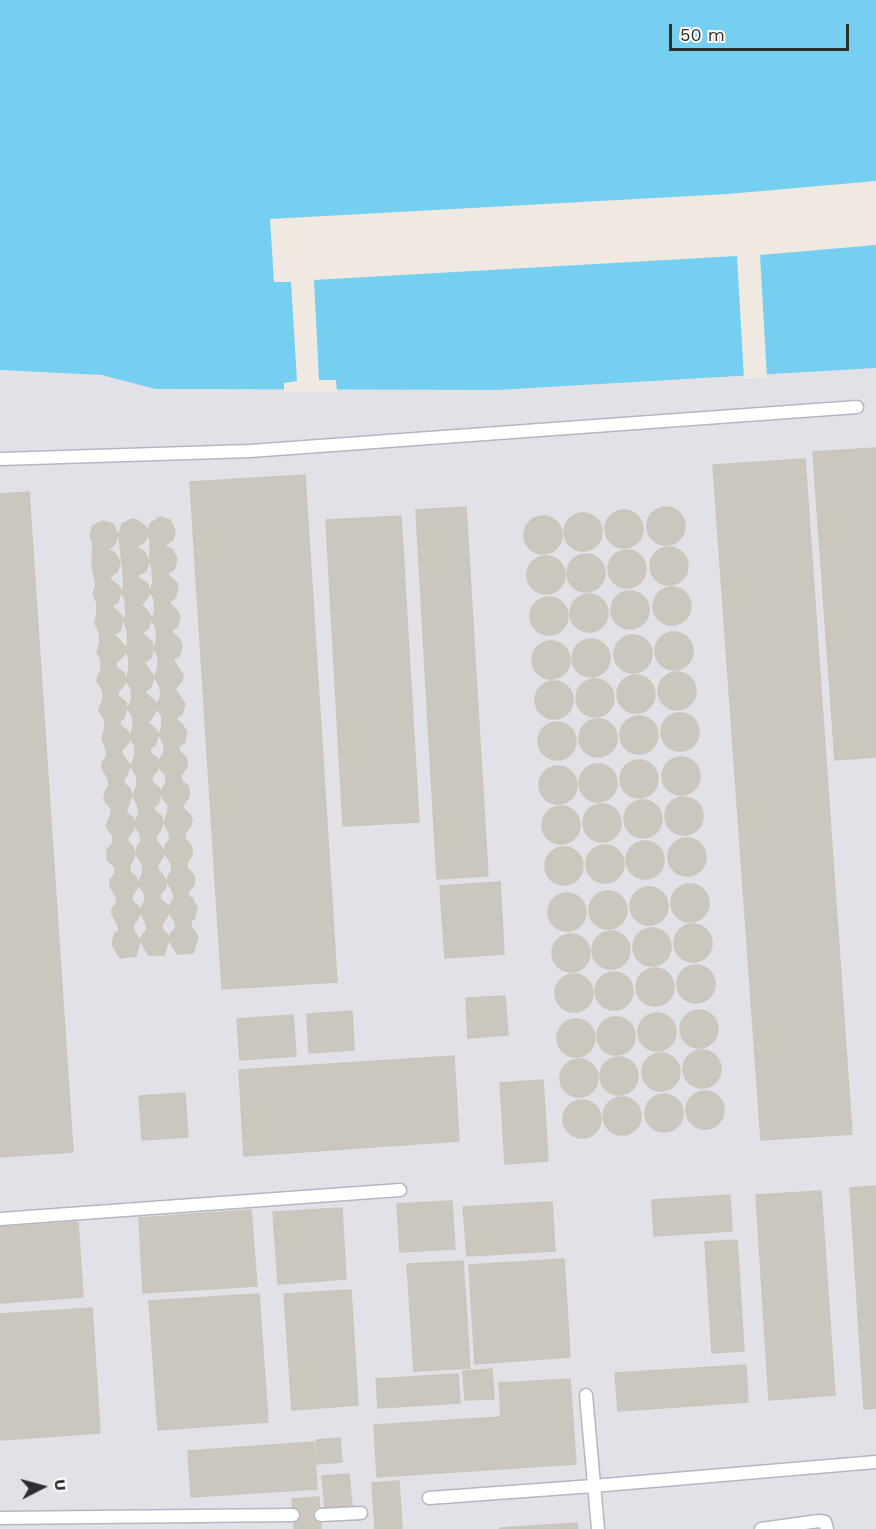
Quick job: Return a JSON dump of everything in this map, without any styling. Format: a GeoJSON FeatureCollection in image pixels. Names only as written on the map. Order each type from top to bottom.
{"type":"FeatureCollection","features":[{"type":"Feature","properties":{"kind":"lane"},"geometry":{"type":"LineString","coordinates":[[0,459],[250,451],[857,407]]}},
{"type":"Feature","properties":{"kind":"lane"},"geometry":{"type":"LineString","coordinates":[[0,1219],[400,1190]]}},
{"type":"Feature","properties":{"kind":"lane"},"geometry":{"type":"LineString","coordinates":[[586,1395],[598,1529]]}},
{"type":"Feature","properties":{"kind":"lane"},"geometry":{"type":"LineString","coordinates":[[429,1498],[876,1462]]}},
{"type":"Feature","properties":{"kind":"lane"},"geometry":{"type":"LineString","coordinates":[[321,1515],[361,1513]]}},
{"type":"Feature","properties":{"kind":"lane"},"geometry":{"type":"LineString","coordinates":[[0,1518],[293,1515]]}},
{"type":"Feature","properties":{"kind":"lane"},"geometry":{"type":"LineString","coordinates":[[761,1529],[819,1521],[825,1522],[827,1529]]}},
{"type":"Feature","properties":{"kind":"shaded area"},"geometry":{"type":"Polygon","coordinates":[[[876,368],[876,1529],[0,1529],[0,370],[102,375],[155,389],[497,390],[876,368]]]}},
{"type":"Feature","properties":{"kind":"water"},"geometry":{"type":"Polygon","coordinates":[[[0,0],[876,0],[876,368],[497,390],[155,389],[102,375],[0,370],[0,0]]]}},
{"type":"Feature","properties":{"kind":"pier"},"geometry":{"type":"Polygon","coordinates":[[[876,181],[876,245],[760,255],[767,378],[744,379],[737,256],[314,280],[319,380],[336,380],[337,392],[284,392],[284,383],[297,381],[291,282],[274,282],[270,219],[728,194],[876,181]]]}},
{"type":"Feature","properties":{"kind":"building"},"geometry":{"type":"Polygon","coordinates":[[[876,448],[876,757],[835,760],[813,452],[876,448]]]}},
{"type":"Feature","properties":{"kind":"building"},"geometry":{"type":"Polygon","coordinates":[[[805,459],[852,1134],[761,1140],[713,465],[805,459]]]}},
{"type":"Feature","properties":{"kind":"building"},"geometry":{"type":"Polygon","coordinates":[[[305,475],[337,982],[222,989],[190,482],[305,475]]]}},
{"type":"Feature","properties":{"kind":"building"},"geometry":{"type":"Polygon","coordinates":[[[29,492],[73,1152],[0,1157],[0,494],[29,492]]]}},
{"type":"Feature","properties":{"kind":"building"},"geometry":{"type":"Polygon","coordinates":[[[466,507],[488,876],[437,879],[416,510],[466,507]]]}},
{"type":"Feature","properties":{"kind":"building"},"geometry":{"type":"Polygon","coordinates":[[[666,507],[679,513],[685,526],[679,539],[666,545],[653,539],[647,526],[653,513],[666,507]]]}},
{"type":"Feature","properties":{"kind":"building"},"geometry":{"type":"Polygon","coordinates":[[[624,510],[637,516],[643,529],[637,542],[624,548],[611,542],[605,529],[611,516],[624,510]]]}},
{"type":"Feature","properties":{"kind":"building"},"geometry":{"type":"Polygon","coordinates":[[[583,513],[596,519],[602,532],[596,545],[583,551],[570,545],[564,532],[570,519],[583,513]]]}},
{"type":"Feature","properties":{"kind":"building"},"geometry":{"type":"Polygon","coordinates":[[[401,516],[419,822],[343,826],[326,520],[401,516]]]}},
{"type":"Feature","properties":{"kind":"building"},"geometry":{"type":"Polygon","coordinates":[[[543,516],[556,522],[562,535],[556,548],[543,554],[530,548],[524,535],[530,522],[543,516]]]}},
{"type":"Feature","properties":{"kind":"building"},"geometry":{"type":"Polygon","coordinates":[[[160,517],[170,520],[175,530],[173,540],[165,545],[172,549],[177,559],[174,569],[167,574],[177,583],[178,588],[175,598],[169,602],[180,617],[177,627],[171,631],[180,640],[182,646],[179,656],[173,660],[183,675],[182,681],[175,689],[185,704],[177,721],[187,732],[184,743],[179,746],[179,751],[186,757],[187,762],[181,780],[188,786],[189,797],[183,808],[192,820],[185,839],[192,849],[187,868],[195,879],[194,885],[188,892],[197,908],[194,919],[191,921],[191,927],[198,937],[193,953],[177,954],[169,940],[176,927],[169,911],[169,906],[174,899],[167,882],[172,870],[171,863],[164,852],[170,839],[164,823],[168,804],[162,794],[166,775],[159,765],[164,753],[164,745],[159,735],[162,716],[156,707],[161,696],[160,687],[155,678],[158,656],[154,649],[157,639],[156,628],[152,620],[155,610],[154,599],[150,591],[153,582],[150,539],[147,533],[151,523],[160,517]]]}},
{"type":"Feature","properties":{"kind":"building"},"geometry":{"type":"Polygon","coordinates":[[[132,519],[146,527],[147,537],[136,547],[144,551],[149,561],[146,571],[138,575],[148,584],[149,590],[149,595],[141,606],[152,618],[148,629],[142,633],[152,642],[153,648],[151,658],[144,662],[154,677],[146,694],[155,701],[156,706],[156,711],[148,723],[156,729],[158,735],[150,753],[157,758],[159,764],[152,777],[152,782],[161,793],[154,810],[161,816],[163,822],[156,840],[164,851],[158,864],[158,870],[166,881],[166,887],[160,895],[160,899],[167,905],[168,910],[168,915],[162,924],[162,929],[169,939],[164,955],[149,955],[141,942],[141,937],[147,930],[141,913],[145,894],[138,884],[143,872],[142,864],[136,854],[138,844],[141,842],[135,825],[139,814],[133,796],[137,777],[131,767],[135,746],[130,738],[133,717],[128,709],[132,698],[131,689],[126,680],[129,658],[125,650],[128,642],[124,621],[126,613],[122,593],[124,584],[119,535],[122,524],[132,519]]]}},
{"type":"Feature","properties":{"kind":"building"},"geometry":{"type":"Polygon","coordinates":[[[103,521],[113,524],[118,534],[115,544],[108,550],[115,553],[120,562],[117,572],[110,577],[121,591],[118,602],[112,606],[123,620],[120,631],[114,634],[125,649],[116,667],[124,673],[125,679],[125,684],[118,692],[118,696],[126,702],[127,707],[120,725],[128,731],[129,736],[129,742],[122,750],[122,754],[130,765],[127,776],[124,778],[124,783],[132,795],[126,812],[133,818],[134,823],[134,829],[128,837],[128,842],[135,853],[130,872],[136,877],[138,883],[132,901],[138,906],[140,912],[133,925],[140,941],[136,956],[120,958],[112,944],[115,933],[119,931],[112,914],[112,909],[117,902],[116,896],[110,886],[115,867],[108,861],[107,856],[107,850],[113,843],[113,836],[106,826],[111,808],[104,798],[109,786],[102,768],[102,763],[107,756],[102,739],[105,720],[99,710],[103,691],[97,681],[101,670],[101,660],[97,652],[100,642],[95,623],[97,603],[93,594],[96,585],[92,565],[93,543],[90,536],[93,526],[103,521]]]}},
{"type":"Feature","properties":{"kind":"building"},"geometry":{"type":"Polygon","coordinates":[[[669,547],[682,553],[688,566],[682,579],[669,585],[656,579],[650,566],[656,553],[669,547]]]}},
{"type":"Feature","properties":{"kind":"building"},"geometry":{"type":"Polygon","coordinates":[[[627,550],[640,556],[646,569],[640,582],[627,588],[614,582],[608,569],[614,556],[627,550]]]}},
{"type":"Feature","properties":{"kind":"building"},"geometry":{"type":"Polygon","coordinates":[[[586,554],[599,560],[605,573],[599,586],[586,592],[573,586],[567,573],[573,560],[586,554]]]}},
{"type":"Feature","properties":{"kind":"building"},"geometry":{"type":"Polygon","coordinates":[[[546,556],[559,562],[565,575],[559,588],[546,594],[533,588],[527,575],[533,562],[546,556]]]}},
{"type":"Feature","properties":{"kind":"building"},"geometry":{"type":"Polygon","coordinates":[[[672,587],[685,593],[691,606],[685,619],[672,625],[659,619],[653,606],[659,593],[672,587]]]}},
{"type":"Feature","properties":{"kind":"building"},"geometry":{"type":"Polygon","coordinates":[[[630,591],[643,597],[649,610],[643,623],[630,629],[617,623],[611,610],[617,597],[630,591]]]}},
{"type":"Feature","properties":{"kind":"building"},"geometry":{"type":"Polygon","coordinates":[[[589,594],[602,600],[608,613],[602,626],[589,632],[576,626],[570,613],[576,600],[589,594]]]}},
{"type":"Feature","properties":{"kind":"building"},"geometry":{"type":"Polygon","coordinates":[[[549,597],[562,603],[568,616],[562,629],[549,635],[536,629],[530,616],[536,603],[549,597]]]}},
{"type":"Feature","properties":{"kind":"building"},"geometry":{"type":"Polygon","coordinates":[[[674,632],[687,638],[693,651],[687,664],[674,670],[661,664],[655,651],[661,638],[674,632]]]}},
{"type":"Feature","properties":{"kind":"building"},"geometry":{"type":"Polygon","coordinates":[[[633,635],[646,641],[652,654],[646,667],[633,673],[620,667],[614,654],[620,641],[633,635]]]}},
{"type":"Feature","properties":{"kind":"building"},"geometry":{"type":"Polygon","coordinates":[[[591,639],[604,645],[610,658],[604,671],[591,677],[578,671],[572,658],[578,645],[591,639]]]}},
{"type":"Feature","properties":{"kind":"building"},"geometry":{"type":"Polygon","coordinates":[[[551,641],[564,647],[570,660],[564,673],[551,679],[538,673],[532,660],[538,647],[551,641]]]}},
{"type":"Feature","properties":{"kind":"building"},"geometry":{"type":"Polygon","coordinates":[[[677,672],[690,678],[696,691],[690,704],[677,710],[664,704],[658,691],[664,678],[677,672]]]}},
{"type":"Feature","properties":{"kind":"building"},"geometry":{"type":"Polygon","coordinates":[[[636,675],[649,681],[655,694],[649,707],[636,713],[623,707],[617,694],[623,681],[636,675]]]}},
{"type":"Feature","properties":{"kind":"building"},"geometry":{"type":"Polygon","coordinates":[[[595,679],[608,685],[614,698],[608,711],[595,717],[582,711],[576,698],[582,685],[595,679]]]}},
{"type":"Feature","properties":{"kind":"building"},"geometry":{"type":"Polygon","coordinates":[[[554,681],[567,687],[573,700],[567,713],[554,719],[541,713],[535,700],[541,687],[554,681]]]}},
{"type":"Feature","properties":{"kind":"building"},"geometry":{"type":"Polygon","coordinates":[[[680,713],[693,719],[699,732],[693,745],[680,751],[667,745],[661,732],[667,719],[680,713]]]}},
{"type":"Feature","properties":{"kind":"building"},"geometry":{"type":"Polygon","coordinates":[[[639,716],[652,722],[658,735],[652,748],[639,754],[626,748],[620,735],[626,722],[639,716]]]}},
{"type":"Feature","properties":{"kind":"building"},"geometry":{"type":"Polygon","coordinates":[[[598,719],[611,725],[617,738],[611,751],[598,757],[585,751],[579,738],[585,725],[598,719]]]}},
{"type":"Feature","properties":{"kind":"building"},"geometry":{"type":"Polygon","coordinates":[[[557,722],[570,728],[576,741],[570,754],[557,760],[544,754],[538,741],[544,728],[557,722]]]}},
{"type":"Feature","properties":{"kind":"building"},"geometry":{"type":"Polygon","coordinates":[[[681,757],[694,763],[700,776],[694,789],[681,795],[668,789],[662,776],[668,763],[681,757]]]}},
{"type":"Feature","properties":{"kind":"building"},"geometry":{"type":"Polygon","coordinates":[[[639,760],[652,766],[658,779],[652,792],[639,798],[626,792],[620,779],[626,766],[639,760]]]}},
{"type":"Feature","properties":{"kind":"building"},"geometry":{"type":"Polygon","coordinates":[[[598,764],[611,770],[617,783],[611,796],[598,802],[585,796],[579,783],[585,770],[598,764]]]}},
{"type":"Feature","properties":{"kind":"building"},"geometry":{"type":"Polygon","coordinates":[[[558,766],[571,772],[577,785],[571,798],[558,804],[545,798],[539,785],[545,772],[558,766]]]}},
{"type":"Feature","properties":{"kind":"building"},"geometry":{"type":"Polygon","coordinates":[[[684,797],[697,803],[703,816],[697,829],[684,835],[671,829],[665,816],[671,803],[684,797]]]}},
{"type":"Feature","properties":{"kind":"building"},"geometry":{"type":"Polygon","coordinates":[[[643,800],[656,806],[662,819],[656,832],[643,838],[630,832],[624,819],[630,806],[643,800]]]}},
{"type":"Feature","properties":{"kind":"building"},"geometry":{"type":"Polygon","coordinates":[[[602,804],[615,810],[621,823],[615,836],[602,842],[589,836],[583,823],[589,810],[602,804]]]}},
{"type":"Feature","properties":{"kind":"building"},"geometry":{"type":"Polygon","coordinates":[[[561,806],[574,812],[580,825],[574,838],[561,844],[548,838],[542,825],[548,812],[561,806]]]}},
{"type":"Feature","properties":{"kind":"building"},"geometry":{"type":"Polygon","coordinates":[[[687,838],[700,844],[706,857],[700,870],[687,876],[674,870],[668,857],[674,844],[687,838]]]}},
{"type":"Feature","properties":{"kind":"building"},"geometry":{"type":"Polygon","coordinates":[[[645,841],[658,847],[664,860],[658,873],[645,879],[632,873],[626,860],[632,847],[645,841]]]}},
{"type":"Feature","properties":{"kind":"building"},"geometry":{"type":"Polygon","coordinates":[[[605,845],[618,851],[624,864],[618,877],[605,883],[592,877],[586,864],[592,851],[605,845]]]}},
{"type":"Feature","properties":{"kind":"building"},"geometry":{"type":"Polygon","coordinates":[[[564,847],[577,853],[583,866],[577,879],[564,885],[551,879],[545,866],[551,853],[564,847]]]}},
{"type":"Feature","properties":{"kind":"building"},"geometry":{"type":"Polygon","coordinates":[[[500,882],[504,954],[445,958],[440,886],[500,882]]]}},
{"type":"Feature","properties":{"kind":"building"},"geometry":{"type":"Polygon","coordinates":[[[690,884],[703,890],[709,903],[703,916],[690,922],[677,916],[671,903],[677,890],[690,884]]]}},
{"type":"Feature","properties":{"kind":"building"},"geometry":{"type":"Polygon","coordinates":[[[649,887],[662,893],[668,906],[662,919],[649,925],[636,919],[630,906],[636,893],[649,887]]]}},
{"type":"Feature","properties":{"kind":"building"},"geometry":{"type":"Polygon","coordinates":[[[608,891],[621,897],[627,910],[621,923],[608,929],[595,923],[589,910],[595,897],[608,891]]]}},
{"type":"Feature","properties":{"kind":"building"},"geometry":{"type":"Polygon","coordinates":[[[567,893],[580,899],[586,912],[580,925],[567,931],[554,925],[548,912],[554,899],[567,893]]]}},
{"type":"Feature","properties":{"kind":"building"},"geometry":{"type":"Polygon","coordinates":[[[693,924],[706,930],[712,943],[706,956],[693,962],[680,956],[674,943],[680,930],[693,924]]]}},
{"type":"Feature","properties":{"kind":"building"},"geometry":{"type":"Polygon","coordinates":[[[652,928],[665,934],[671,947],[665,960],[652,966],[639,960],[633,947],[639,934],[652,928]]]}},
{"type":"Feature","properties":{"kind":"building"},"geometry":{"type":"Polygon","coordinates":[[[611,931],[624,937],[630,950],[624,963],[611,969],[598,963],[592,950],[598,937],[611,931]]]}},
{"type":"Feature","properties":{"kind":"building"},"geometry":{"type":"Polygon","coordinates":[[[571,934],[584,940],[590,953],[584,966],[571,972],[558,966],[552,953],[558,940],[571,934]]]}},
{"type":"Feature","properties":{"kind":"building"},"geometry":{"type":"Polygon","coordinates":[[[696,965],[709,971],[715,984],[709,997],[696,1003],[683,997],[677,984],[683,971],[696,965]]]}},
{"type":"Feature","properties":{"kind":"building"},"geometry":{"type":"Polygon","coordinates":[[[655,968],[668,974],[674,987],[668,1000],[655,1006],[642,1000],[636,987],[642,974],[655,968]]]}},
{"type":"Feature","properties":{"kind":"building"},"geometry":{"type":"Polygon","coordinates":[[[614,972],[627,978],[633,991],[627,1004],[614,1010],[601,1004],[595,991],[601,978],[614,972]]]}},
{"type":"Feature","properties":{"kind":"building"},"geometry":{"type":"Polygon","coordinates":[[[574,974],[587,980],[593,993],[587,1006],[574,1012],[561,1006],[555,993],[561,980],[574,974]]]}},
{"type":"Feature","properties":{"kind":"building"},"geometry":{"type":"Polygon","coordinates":[[[505,996],[508,1035],[468,1038],[466,998],[505,996]]]}},
{"type":"Feature","properties":{"kind":"building"},"geometry":{"type":"Polygon","coordinates":[[[699,1010],[712,1016],[718,1029],[712,1042],[699,1048],[686,1042],[680,1029],[686,1016],[699,1010]]]}},
{"type":"Feature","properties":{"kind":"building"},"geometry":{"type":"Polygon","coordinates":[[[352,1011],[354,1050],[309,1053],[307,1014],[352,1011]]]}},
{"type":"Feature","properties":{"kind":"building"},"geometry":{"type":"Polygon","coordinates":[[[657,1013],[670,1019],[676,1032],[670,1045],[657,1051],[644,1045],[638,1032],[644,1019],[657,1013]]]}},
{"type":"Feature","properties":{"kind":"building"},"geometry":{"type":"Polygon","coordinates":[[[293,1015],[296,1056],[240,1060],[237,1019],[293,1015]]]}},
{"type":"Feature","properties":{"kind":"building"},"geometry":{"type":"Polygon","coordinates":[[[616,1017],[629,1023],[635,1036],[629,1049],[616,1055],[603,1049],[597,1036],[603,1023],[616,1017]]]}},
{"type":"Feature","properties":{"kind":"building"},"geometry":{"type":"Polygon","coordinates":[[[576,1019],[589,1025],[595,1038],[589,1051],[576,1057],[563,1051],[557,1038],[563,1025],[576,1019]]]}},
{"type":"Feature","properties":{"kind":"building"},"geometry":{"type":"Polygon","coordinates":[[[702,1050],[715,1056],[721,1069],[715,1082],[702,1088],[689,1082],[683,1069],[689,1056],[702,1050]]]}},
{"type":"Feature","properties":{"kind":"building"},"geometry":{"type":"Polygon","coordinates":[[[661,1053],[674,1059],[680,1072],[674,1085],[661,1091],[648,1085],[642,1072],[648,1059],[661,1053]]]}},
{"type":"Feature","properties":{"kind":"building"},"geometry":{"type":"Polygon","coordinates":[[[454,1056],[459,1141],[244,1156],[239,1070],[454,1056]]]}},
{"type":"Feature","properties":{"kind":"building"},"geometry":{"type":"Polygon","coordinates":[[[619,1057],[632,1063],[638,1076],[632,1089],[619,1095],[606,1089],[600,1076],[606,1063],[619,1057]]]}},
{"type":"Feature","properties":{"kind":"building"},"geometry":{"type":"Polygon","coordinates":[[[579,1059],[592,1065],[598,1078],[592,1091],[579,1097],[566,1091],[560,1078],[566,1065],[579,1059]]]}},
{"type":"Feature","properties":{"kind":"building"},"geometry":{"type":"Polygon","coordinates":[[[543,1080],[548,1161],[505,1164],[500,1083],[543,1080]]]}},
{"type":"Feature","properties":{"kind":"building"},"geometry":{"type":"Polygon","coordinates":[[[705,1091],[718,1097],[724,1110],[718,1123],[705,1129],[692,1123],[686,1110],[692,1097],[705,1091]]]}},
{"type":"Feature","properties":{"kind":"building"},"geometry":{"type":"Polygon","coordinates":[[[185,1093],[188,1137],[142,1140],[139,1096],[185,1093]]]}},
{"type":"Feature","properties":{"kind":"building"},"geometry":{"type":"Polygon","coordinates":[[[664,1094],[677,1100],[683,1113],[677,1126],[664,1132],[651,1126],[645,1113],[651,1100],[664,1094]]]}},
{"type":"Feature","properties":{"kind":"building"},"geometry":{"type":"Polygon","coordinates":[[[622,1097],[635,1103],[641,1116],[635,1129],[622,1135],[609,1129],[603,1116],[609,1103],[622,1097]]]}},
{"type":"Feature","properties":{"kind":"building"},"geometry":{"type":"Polygon","coordinates":[[[582,1100],[595,1106],[601,1119],[595,1132],[582,1138],[569,1132],[563,1119],[569,1106],[582,1100]]]}},
{"type":"Feature","properties":{"kind":"building"},"geometry":{"type":"Polygon","coordinates":[[[876,1186],[876,1408],[864,1409],[850,1188],[876,1186]]]}},
{"type":"Feature","properties":{"kind":"building"},"geometry":{"type":"Polygon","coordinates":[[[821,1191],[835,1395],[769,1400],[756,1195],[821,1191]]]}},
{"type":"Feature","properties":{"kind":"building"},"geometry":{"type":"Polygon","coordinates":[[[730,1195],[732,1231],[654,1236],[652,1200],[730,1195]]]}},
{"type":"Feature","properties":{"kind":"building"},"geometry":{"type":"Polygon","coordinates":[[[452,1201],[455,1249],[400,1252],[397,1204],[452,1201]]]}},
{"type":"Feature","properties":{"kind":"building"},"geometry":{"type":"Polygon","coordinates":[[[552,1202],[555,1251],[467,1256],[463,1207],[552,1202]]]}},
{"type":"Feature","properties":{"kind":"building"},"geometry":{"type":"Polygon","coordinates":[[[342,1208],[346,1279],[278,1284],[273,1212],[342,1208]]]}},
{"type":"Feature","properties":{"kind":"building"},"geometry":{"type":"Polygon","coordinates":[[[251,1210],[257,1286],[143,1293],[139,1218],[251,1210]]]}},
{"type":"Feature","properties":{"kind":"building"},"geometry":{"type":"Polygon","coordinates":[[[78,1222],[83,1297],[0,1303],[0,1227],[78,1222]]]}},
{"type":"Feature","properties":{"kind":"building"},"geometry":{"type":"Polygon","coordinates":[[[737,1240],[744,1351],[712,1353],[705,1242],[737,1240]]]}},
{"type":"Feature","properties":{"kind":"building"},"geometry":{"type":"Polygon","coordinates":[[[564,1259],[570,1357],[475,1364],[469,1265],[564,1259]]]}},
{"type":"Feature","properties":{"kind":"building"},"geometry":{"type":"Polygon","coordinates":[[[463,1261],[470,1368],[414,1371],[407,1264],[463,1261]]]}},
{"type":"Feature","properties":{"kind":"building"},"geometry":{"type":"Polygon","coordinates":[[[351,1290],[358,1405],[292,1410],[284,1294],[351,1290]]]}},
{"type":"Feature","properties":{"kind":"building"},"geometry":{"type":"Polygon","coordinates":[[[259,1294],[268,1422],[158,1430],[149,1301],[259,1294]]]}},
{"type":"Feature","properties":{"kind":"building"},"geometry":{"type":"Polygon","coordinates":[[[92,1308],[100,1433],[0,1440],[0,1314],[92,1308]]]}},
{"type":"Feature","properties":{"kind":"building"},"geometry":{"type":"Polygon","coordinates":[[[746,1365],[748,1402],[618,1411],[615,1373],[746,1365]]]}},
{"type":"Feature","properties":{"kind":"building"},"geometry":{"type":"Polygon","coordinates":[[[492,1369],[494,1399],[465,1400],[463,1371],[492,1369]]]}},
{"type":"Feature","properties":{"kind":"building"},"geometry":{"type":"Polygon","coordinates":[[[458,1374],[460,1403],[378,1408],[376,1379],[458,1374]]]}},
{"type":"Feature","properties":{"kind":"building"},"geometry":{"type":"Polygon","coordinates":[[[570,1379],[576,1464],[377,1477],[374,1425],[501,1417],[499,1383],[570,1379]]]}},
{"type":"Feature","properties":{"kind":"building"},"geometry":{"type":"Polygon","coordinates":[[[340,1438],[342,1462],[317,1464],[316,1440],[340,1438]]]}},
{"type":"Feature","properties":{"kind":"building"},"geometry":{"type":"Polygon","coordinates":[[[314,1442],[317,1489],[191,1497],[188,1451],[314,1442]]]}},
{"type":"Feature","properties":{"kind":"building"},"geometry":{"type":"Polygon","coordinates":[[[349,1474],[352,1506],[325,1508],[322,1476],[349,1474]]]}},
{"type":"Feature","properties":{"kind":"building"},"geometry":{"type":"Polygon","coordinates":[[[399,1481],[402,1529],[375,1529],[372,1483],[399,1481]]]}},
{"type":"Feature","properties":{"kind":"building"},"geometry":{"type":"Polygon","coordinates":[[[319,1497],[321,1529],[294,1529],[292,1499],[319,1497]]]}},
{"type":"Feature","properties":{"kind":"building"},"geometry":{"type":"Polygon","coordinates":[[[577,1523],[578,1529],[500,1529],[500,1528],[577,1523]]]}}]}
